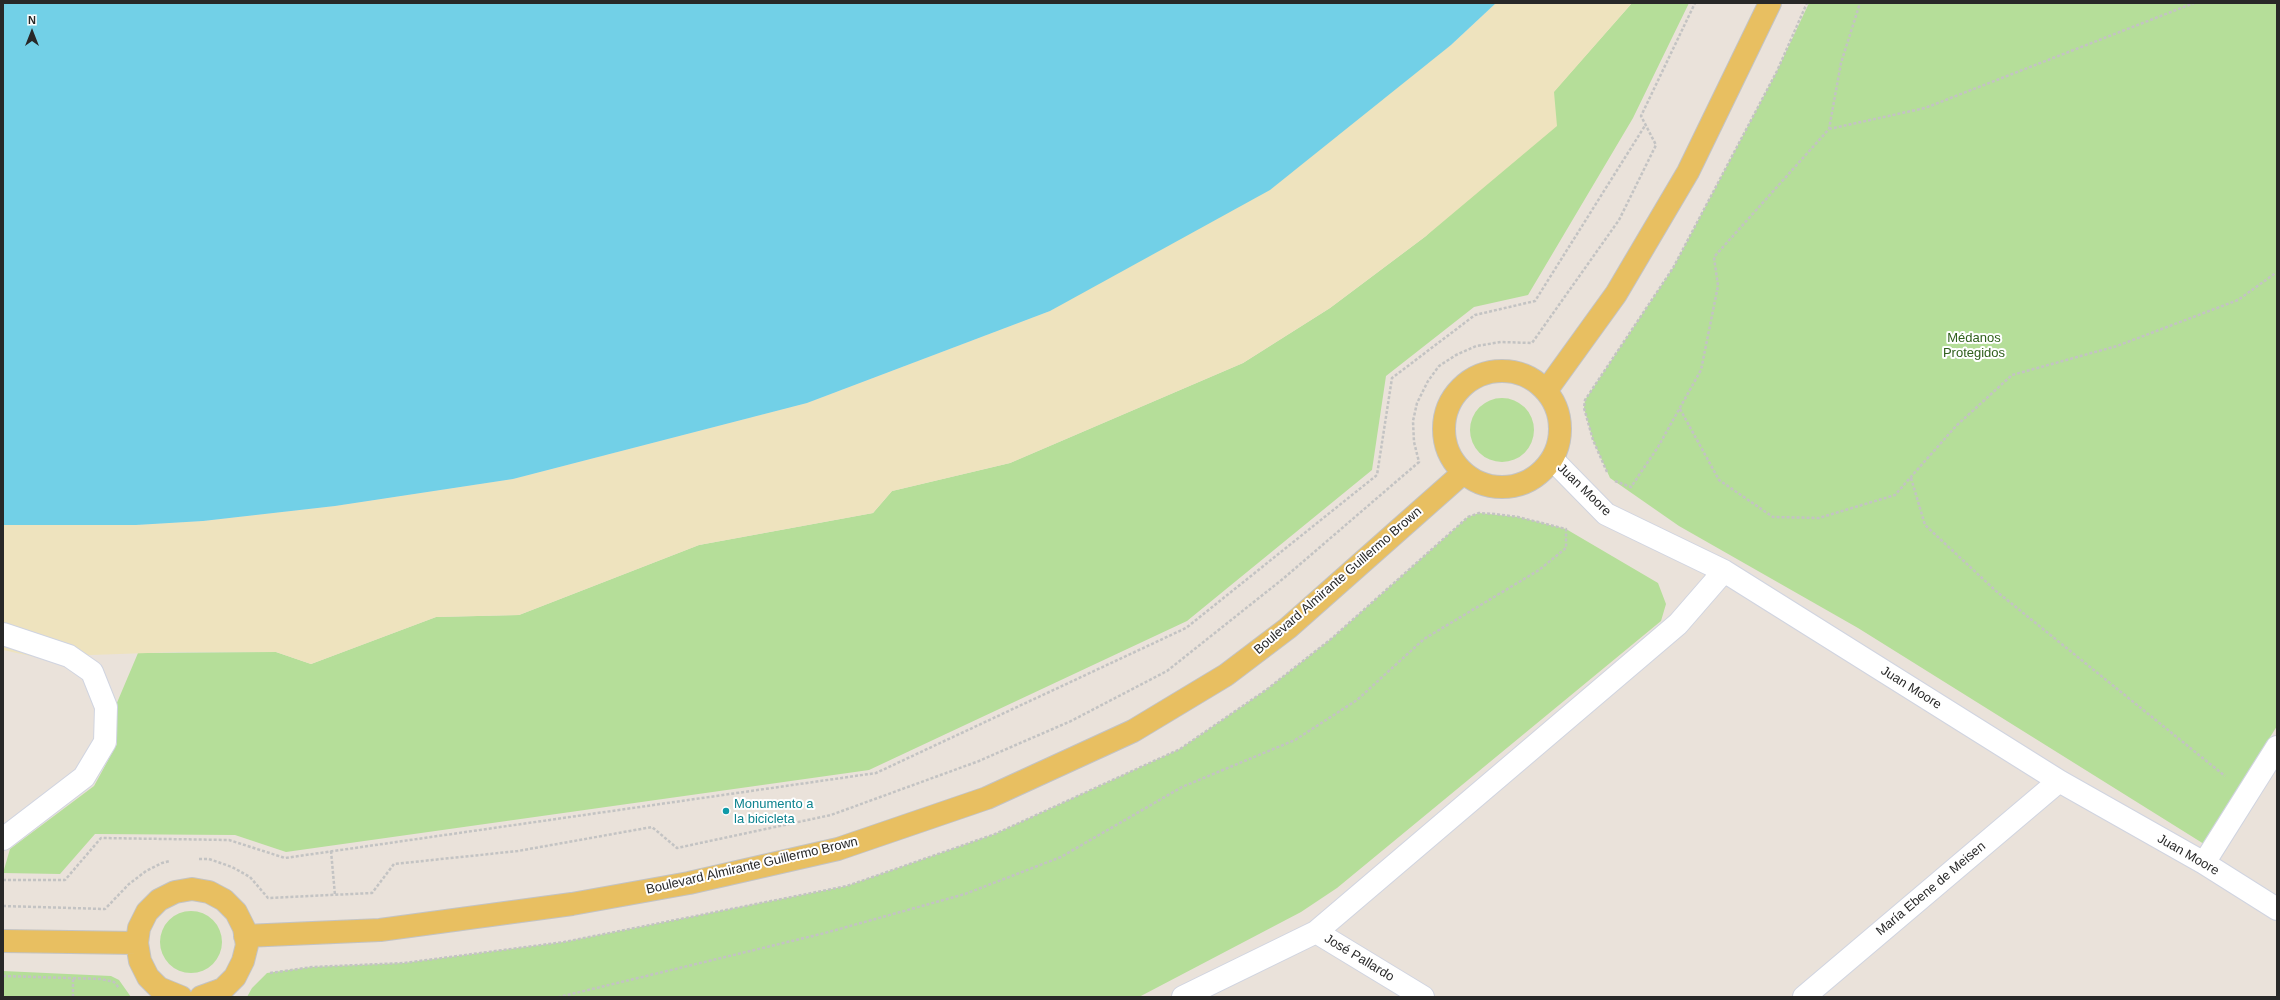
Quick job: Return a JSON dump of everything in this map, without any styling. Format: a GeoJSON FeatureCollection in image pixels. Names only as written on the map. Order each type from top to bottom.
{"type":"FeatureCollection","features":[{"type":"Feature","properties":{"kind":"main road"},"geometry":{"type":"LineString","coordinates":[[1546,391],[1616,294],[1688,172],[1770,3]]}},
{"type":"Feature","properties":{"kind":"main road"},"geometry":{"type":"LineString","coordinates":[[1495,372],[1514,372],[1531,379],[1546,391],[1556,407],[1560,424],[1559,442],[1552,459],[1541,473],[1526,482],[1510,487],[1493,487],[1477,482],[1463,473],[1451,458],[1445,440],[1444,421],[1450,403],[1461,388],[1476,377],[1495,372]]}},
{"type":"Feature","properties":{"kind":"main road","name":"Boulevard Almirante Guillermo Brown"},"geometry":{"type":"LineString","coordinates":[[245,936],[380,930],[572,904],[689,883],[838,848],[987,798],[1133,731],[1226,675],[1288,628],[1463,473]]}},
{"type":"Feature","properties":{"kind":"main road"},"geometry":{"type":"LineString","coordinates":[[181,997],[159,988],[148,977],[140,961],[137,943],[139,928],[147,912],[155,904],[175,892],[192,889],[209,892],[224,900],[236,912],[244,928],[247,945],[243,961],[235,977],[223,988],[202,997]]}},
{"type":"Feature","properties":{"kind":"main road"},"geometry":{"type":"LineString","coordinates":[[3,941],[137,943]]}},
{"type":"Feature","properties":{"kind":"street","name":"Juan Moore"},"geometry":{"type":"LineString","coordinates":[[1552,459],[1606,514],[1724,571],[2059,781],[2204,863],[2277,909]]}},
{"type":"Feature","properties":{"kind":"street"},"geometry":{"type":"LineString","coordinates":[[1182,997],[1316,932],[1678,624],[1724,571]]}},
{"type":"Feature","properties":{"kind":"street"},"geometry":{"type":"LineString","coordinates":[[3,634],[69,656],[92,672],[106,707],[105,742],[84,777],[3,839]]}},
{"type":"Feature","properties":{"kind":"street"},"geometry":{"type":"LineString","coordinates":[[2204,863],[2277,746]]}},
{"type":"Feature","properties":{"kind":"street","name":"María Ebene de Meisen"},"geometry":{"type":"LineString","coordinates":[[1804,997],[2059,781]]}},
{"type":"Feature","properties":{"kind":"street","name":"José Pallardo"},"geometry":{"type":"LineString","coordinates":[[1316,932],[1423,997]]}},
{"type":"Feature","properties":{"kind":"path"},"geometry":{"type":"LineString","coordinates":[[196,859],[209,859],[232,867],[250,877],[268,898],[372,893],[394,864],[518,851],[652,826],[677,848],[831,815],[979,761],[1071,721],[1167,671],[1284,578],[1419,462],[1414,442],[1414,415],[1417,403],[1428,381],[1439,366],[1456,355],[1476,346],[1501,342],[1532,343],[1619,220],[1656,145],[1641,116],[1695,3]]}},
{"type":"Feature","properties":{"kind":"path"},"geometry":{"type":"LineString","coordinates":[[1807,3],[1777,71],[1673,268],[1585,400],[1584,408],[1593,440],[1610,478],[1631,487],[1658,447],[1701,370],[1718,286],[1714,257],[1828,129],[1841,63],[1860,3]]}},
{"type":"Feature","properties":{"kind":"path"},"geometry":{"type":"LineString","coordinates":[[1828,129],[1925,108],[2194,3]]}},
{"type":"Feature","properties":{"kind":"path"},"geometry":{"type":"LineString","coordinates":[[3,880],[65,880],[101,838],[229,840],[285,858],[876,773],[1186,628],[1377,476],[1392,378],[1475,315],[1535,301],[1646,124]]}},
{"type":"Feature","properties":{"kind":"path"},"geometry":{"type":"LineString","coordinates":[[1679,409],[1719,480],[1773,517],[1819,518],[1896,495],[1956,426],[2012,375],[2117,346],[2238,300],[2277,272]]}},
{"type":"Feature","properties":{"kind":"path"},"geometry":{"type":"LineString","coordinates":[[1910,478],[1925,525],[1996,591],[2247,794]]}},
{"type":"Feature","properties":{"kind":"path"},"geometry":{"type":"LineString","coordinates":[[559,997],[825,933],[965,894],[1061,857],[1182,787],[1295,740],[1357,700],[1424,639],[1539,570],[1566,548],[1566,529]]}},
{"type":"Feature","properties":{"kind":"path"},"geometry":{"type":"LineString","coordinates":[[331,851],[335,895]]}},
{"type":"Feature","properties":{"kind":"path"},"geometry":{"type":"LineString","coordinates":[[3,906],[105,909],[128,884],[146,871],[162,863],[176,860]]}},
{"type":"Feature","properties":{"kind":"path"},"geometry":{"type":"LineString","coordinates":[[3,976],[107,980],[114,982],[123,993]]}},
{"type":"Feature","properties":{"kind":"path"},"geometry":{"type":"LineString","coordinates":[[73,979],[73,997]]}},
{"type":"Feature","properties":{"kind":"green space"},"geometry":{"type":"Polygon","coordinates":[[[1632,3],[1689,3],[1633,118],[1528,295],[1474,307],[1386,376],[1372,470],[1187,621],[869,770],[286,852],[235,835],[95,834],[60,874],[3,873],[10,849],[94,786],[117,744],[116,705],[138,653],[276,652],[311,664],[436,617],[519,615],[699,545],[873,513],[892,491],[1010,463],[1243,363],[1330,308],[1426,236],[1632,3]]]}},
{"type":"Feature","properties":{"kind":"green space","name":"Médanos Protegidos"},"geometry":{"type":"Polygon","coordinates":[[[1809,3],[2277,3],[2277,726],[2204,844],[1858,628],[1679,526],[1610,478],[1593,440],[1584,408],[1585,400],[1673,268],[1777,71],[1809,3]]]}},
{"type":"Feature","properties":{"kind":"green space"},"geometry":{"type":"Polygon","coordinates":[[[1502,398],[1514,400],[1525,407],[1532,418],[1534,430],[1532,442],[1525,453],[1514,460],[1502,462],[1490,460],[1479,453],[1472,442],[1470,430],[1472,418],[1479,407],[1490,400],[1502,398]]]}},
{"type":"Feature","properties":{"kind":"green space"},"geometry":{"type":"Polygon","coordinates":[[[1479,513],[1518,517],[1566,529],[1658,583],[1666,604],[1661,621],[1337,888],[1301,912],[1139,997],[247,997],[252,988],[267,973],[312,967],[404,963],[564,942],[847,886],[995,834],[1180,749],[1266,690],[1331,639],[1468,517],[1479,513]]]}},
{"type":"Feature","properties":{"kind":"green space"},"geometry":{"type":"Polygon","coordinates":[[[191,911],[208,916],[213,920],[217,925],[222,942],[217,959],[213,964],[208,968],[191,973],[174,968],[169,964],[165,959],[160,942],[165,925],[169,920],[174,916],[191,911]]]}},
{"type":"Feature","properties":{"kind":"green space"},"geometry":{"type":"Polygon","coordinates":[[[3,971],[111,976],[119,980],[131,997],[3,997],[3,971]]]}},
{"type":"Feature","properties":{"kind":"sand"},"geometry":{"type":"Polygon","coordinates":[[[1496,3],[1632,3],[1554,92],[1557,126],[1426,236],[1330,308],[1243,363],[1010,463],[892,491],[873,513],[699,545],[519,615],[436,617],[311,664],[276,652],[176,652],[35,657],[3,650],[3,525],[136,525],[203,521],[335,506],[513,479],[807,403],[1050,311],[1451,45],[1496,3]]]}},
{"type":"Feature","properties":{"kind":"water"},"geometry":{"type":"Polygon","coordinates":[[[3,3],[1496,3],[1451,45],[1270,190],[1050,311],[807,403],[513,479],[335,506],[203,521],[136,525],[3,525],[3,3]]]}},
{"type":"Feature","properties":{"kind":"place","name":"Monumento a la bicicleta"},"geometry":{"type":"Point","coordinates":[726,811]}}]}
